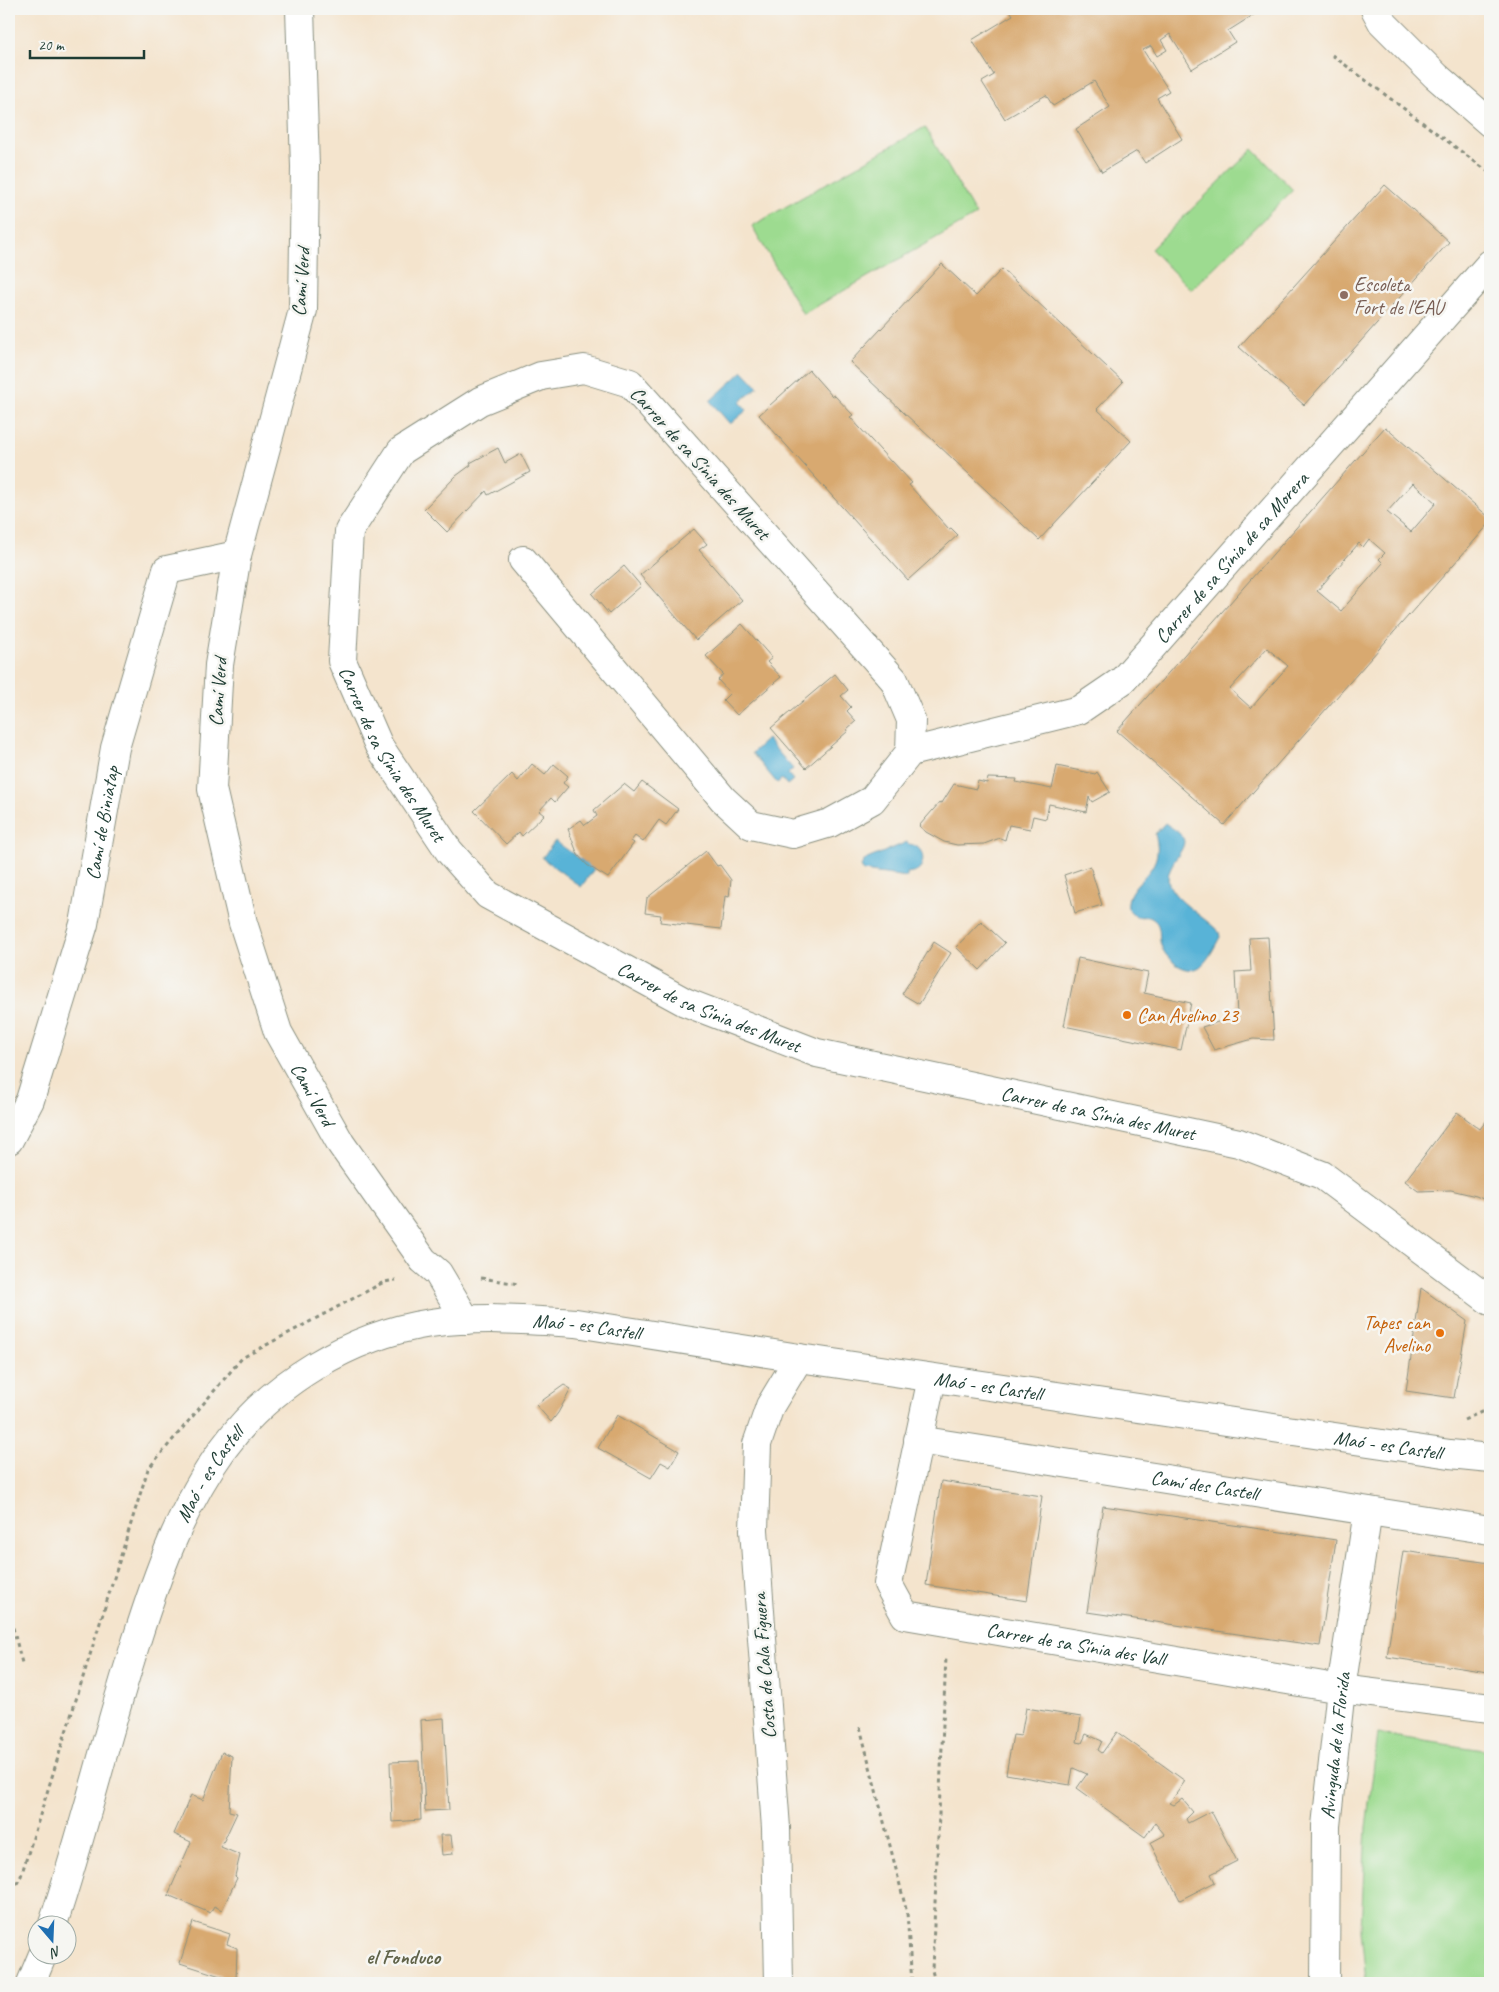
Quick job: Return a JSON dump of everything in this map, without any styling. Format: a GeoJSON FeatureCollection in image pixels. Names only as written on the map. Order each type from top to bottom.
{"type":"FeatureCollection","features":[{"type":"Feature","properties":{"kind":"street","name":"Camí Verd"},"geometry":{"type":"LineString","coordinates":[[300,9],[305,167],[303,310],[237,555],[219,666],[212,789],[243,923],[278,1032],[341,1144],[423,1260],[438,1273],[466,1320]]}},
{"type":"Feature","properties":{"kind":"street"},"geometry":{"type":"LineString","coordinates":[[1376,9],[1382,22],[1436,76],[1490,123]]}},
{"type":"Feature","properties":{"kind":"street","name":"Carrer de sa Sínia de sa Morera"},"geometry":{"type":"LineString","coordinates":[[910,752],[1079,710],[1123,680],[1490,264]]}},
{"type":"Feature","properties":{"kind":"street","name":"Carrer de sa Sínia des Muret"},"geometry":{"type":"LineString","coordinates":[[910,752],[911,720],[894,680],[630,383],[584,369],[541,376],[480,401],[402,451],[349,531],[342,662],[378,746],[449,851],[488,895],[685,1002],[817,1054],[1239,1142],[1322,1175],[1490,1301]]}},
{"type":"Feature","properties":{"kind":"street","name":"Camí de Biniatap"},"geometry":{"type":"LineString","coordinates":[[9,1140],[30,1100],[84,924],[116,748],[167,570],[237,555]]}},
{"type":"Feature","properties":{"kind":"street"},"geometry":{"type":"LineString","coordinates":[[523,560],[723,799],[750,825],[793,834],[830,824],[872,800],[910,752]]}},
{"type":"Feature","properties":{"kind":"street","name":"Maó - es Castell"},"geometry":{"type":"LineString","coordinates":[[56,1914],[116,1704],[156,1579],[181,1523],[215,1460],[245,1422],[270,1398],[324,1361],[355,1346],[388,1334],[430,1323],[466,1320],[576,1323],[932,1378],[1450,1454],[1490,1458]]}},
{"type":"Feature","properties":{"kind":"street","name":"Costa de Cala Figuera"},"geometry":{"type":"LineString","coordinates":[[779,1983],[776,1828],[755,1520],[757,1444],[770,1406],[799,1358]]}},
{"type":"Feature","properties":{"kind":"street","name":"Carrer de sa Sínia des Vall"},"geometry":{"type":"LineString","coordinates":[[932,1378],[888,1584],[905,1615],[1341,1689],[1490,1708]]}},
{"type":"Feature","properties":{"kind":"street","name":"Camí des Castell"},"geometry":{"type":"LineString","coordinates":[[918,1440],[1490,1530]]}},
{"type":"Feature","properties":{"kind":"street"},"geometry":{"type":"LineString","coordinates":[[1450,1454],[1490,1465]]}},
{"type":"Feature","properties":{"kind":"street","name":"Avinguda de la Florida"},"geometry":{"type":"LineString","coordinates":[[1326,1983],[1326,1826],[1341,1689],[1368,1511]]}},
{"type":"Feature","properties":{"kind":"street"},"geometry":{"type":"LineString","coordinates":[[31,1983],[39,1964]]}},
{"type":"Feature","properties":{"kind":"path"},"geometry":{"type":"LineString","coordinates":[[1332,55],[1490,173]]}},
{"type":"Feature","properties":{"kind":"path"},"geometry":{"type":"LineString","coordinates":[[9,1898],[21,1876],[148,1469],[242,1358],[384,1282],[438,1273],[528,1285]]}},
{"type":"Feature","properties":{"kind":"path"},"geometry":{"type":"LineString","coordinates":[[1459,1422],[1490,1408]]}},
{"type":"Feature","properties":{"kind":"path"},"geometry":{"type":"LineString","coordinates":[[9,1612],[22,1663]]}},
{"type":"Feature","properties":{"kind":"path"},"geometry":{"type":"LineString","coordinates":[[934,1983],[932,1970],[948,1622]]}},
{"type":"Feature","properties":{"kind":"path"},"geometry":{"type":"LineString","coordinates":[[860,1728],[907,1914],[912,1983]]}},
{"type":"Feature","properties":{"kind":"green space"},"geometry":{"type":"Polygon","coordinates":[[[925,127],[976,215],[803,314],[752,226],[925,127]]]}},
{"type":"Feature","properties":{"kind":"green space"},"geometry":{"type":"Polygon","coordinates":[[[1253,149],[1293,190],[1191,290],[1151,249],[1253,149]]]}},
{"type":"Feature","properties":{"kind":"green space"},"geometry":{"type":"Polygon","coordinates":[[[1378,1734],[1490,1751],[1490,1983],[1366,1983],[1361,1929],[1366,1827],[1378,1734]]]}},
{"type":"Feature","properties":{"kind":"water"},"geometry":{"type":"Polygon","coordinates":[[[743,371],[758,387],[740,402],[747,410],[730,424],[710,401],[743,371]]]}},
{"type":"Feature","properties":{"kind":"water"},"geometry":{"type":"Polygon","coordinates":[[[767,739],[793,769],[788,774],[793,780],[787,785],[782,779],[777,783],[752,753],[767,739]]]}},
{"type":"Feature","properties":{"kind":"water"},"geometry":{"type":"Polygon","coordinates":[[[1165,823],[1180,834],[1184,843],[1172,864],[1168,877],[1169,884],[1184,903],[1219,932],[1220,937],[1212,951],[1206,961],[1198,968],[1185,969],[1173,962],[1163,951],[1159,928],[1156,922],[1148,917],[1136,917],[1128,909],[1132,891],[1156,859],[1155,834],[1165,823]]]}},
{"type":"Feature","properties":{"kind":"water"},"geometry":{"type":"Polygon","coordinates":[[[555,841],[594,869],[581,887],[542,858],[555,841]]]}},
{"type":"Feature","properties":{"kind":"water"},"geometry":{"type":"Polygon","coordinates":[[[907,842],[917,847],[922,854],[921,867],[918,871],[907,873],[907,877],[863,871],[861,866],[865,860],[907,842]]]}},
{"type":"Feature","properties":{"kind":"building"},"geometry":{"type":"Polygon","coordinates":[[[1009,9],[1263,9],[1228,31],[1235,42],[1192,69],[1170,34],[1161,40],[1167,50],[1157,56],[1151,46],[1143,50],[1169,91],[1157,98],[1182,139],[1145,163],[1137,151],[1102,172],[1076,129],[1110,107],[1094,81],[1053,106],[1046,95],[1005,119],[982,82],[994,75],[972,40],[1013,15],[1009,9]]]}},
{"type":"Feature","properties":{"kind":"building","name":"Escoleta Fort de l'EAU"},"geometry":{"type":"Polygon","coordinates":[[[1385,185],[1449,242],[1304,405],[1239,347],[1385,185]]]}},
{"type":"Feature","properties":{"kind":"building"},"geometry":{"type":"Polygon","coordinates":[[[942,264],[976,296],[1002,269],[1123,382],[1097,409],[1131,441],[1039,540],[850,362],[942,264]]]}},
{"type":"Feature","properties":{"kind":"building"},"geometry":{"type":"Polygon","coordinates":[[[809,370],[832,396],[834,395],[853,415],[850,417],[912,483],[909,485],[949,529],[951,528],[958,535],[908,580],[759,415],[809,370]]]}},
{"type":"Feature","properties":{"kind":"building"},"geometry":{"type":"Polygon","coordinates":[[[1385,427],[1490,518],[1490,523],[1224,825],[1117,731],[1385,427]],[[1413,483],[1387,512],[1411,532],[1436,503],[1413,483]],[[1369,539],[1363,547],[1359,543],[1317,591],[1341,611],[1383,563],[1379,559],[1385,553],[1369,539]],[[1267,648],[1230,689],[1251,708],[1288,666],[1267,648]]]}},
{"type":"Feature","properties":{"kind":"building"},"geometry":{"type":"Polygon","coordinates":[[[498,448],[505,463],[521,454],[530,472],[488,495],[486,491],[447,532],[424,509],[456,476],[471,465],[470,463],[498,448]]]}},
{"type":"Feature","properties":{"kind":"building"},"geometry":{"type":"Polygon","coordinates":[[[694,529],[707,544],[699,550],[742,600],[696,640],[640,575],[694,529]]]}},
{"type":"Feature","properties":{"kind":"building"},"geometry":{"type":"Polygon","coordinates":[[[624,566],[641,586],[609,614],[592,594],[624,566]]]}},
{"type":"Feature","properties":{"kind":"building"},"geometry":{"type":"Polygon","coordinates":[[[742,624],[772,658],[767,662],[781,677],[737,715],[723,700],[730,693],[718,680],[723,674],[706,656],[742,624]]]}},
{"type":"Feature","properties":{"kind":"building"},"geometry":{"type":"Polygon","coordinates":[[[835,674],[848,690],[841,696],[851,707],[847,711],[856,721],[847,729],[848,731],[806,768],[771,728],[835,674]]]}},
{"type":"Feature","properties":{"kind":"building"},"geometry":{"type":"Polygon","coordinates":[[[532,764],[545,775],[554,764],[568,776],[563,783],[568,787],[555,802],[551,798],[539,811],[544,815],[522,836],[519,832],[506,844],[474,811],[512,774],[518,781],[532,764]]]}},
{"type":"Feature","properties":{"kind":"building"},"geometry":{"type":"Polygon","coordinates":[[[1057,766],[1095,774],[1097,772],[1110,792],[1092,802],[1089,797],[1086,812],[1049,804],[1046,819],[1033,816],[1030,829],[1009,825],[1005,840],[1000,838],[984,844],[957,845],[944,842],[919,826],[940,802],[942,803],[954,784],[976,789],[978,781],[987,783],[988,778],[1017,779],[1016,782],[1052,789],[1057,766]]]}},
{"type":"Feature","properties":{"kind":"building"},"geometry":{"type":"Polygon","coordinates":[[[642,782],[678,809],[666,825],[659,820],[643,842],[635,836],[631,841],[634,843],[608,878],[587,865],[578,855],[568,829],[581,820],[585,825],[597,816],[594,810],[624,784],[634,792],[642,782]]]}},
{"type":"Feature","properties":{"kind":"building"},"geometry":{"type":"Polygon","coordinates":[[[706,851],[731,880],[729,897],[725,896],[721,929],[660,922],[661,915],[645,913],[647,898],[706,851]]]}},
{"type":"Feature","properties":{"kind":"building"},"geometry":{"type":"Polygon","coordinates":[[[1090,866],[1102,905],[1075,913],[1064,875],[1090,866]]]}},
{"type":"Feature","properties":{"kind":"building"},"geometry":{"type":"Polygon","coordinates":[[[981,921],[1005,943],[980,970],[956,947],[981,921]]]}},
{"type":"Feature","properties":{"kind":"building"},"geometry":{"type":"Polygon","coordinates":[[[1268,937],[1274,1040],[1253,1039],[1214,1050],[1202,1027],[1237,1016],[1235,972],[1251,971],[1249,938],[1268,937]]]}},
{"type":"Feature","properties":{"kind":"building"},"geometry":{"type":"Polygon","coordinates":[[[934,942],[951,953],[919,1004],[902,994],[934,942]]]}},
{"type":"Feature","properties":{"kind":"building","name":"Can Avelino 23"},"geometry":{"type":"Polygon","coordinates":[[[1078,958],[1148,973],[1144,993],[1191,1003],[1181,1050],[1064,1026],[1078,958]]]}},
{"type":"Feature","properties":{"kind":"building"},"geometry":{"type":"Polygon","coordinates":[[[1457,1112],[1480,1129],[1490,1116],[1490,1202],[1476,1196],[1451,1190],[1418,1191],[1405,1181],[1457,1112]]]}},
{"type":"Feature","properties":{"kind":"building","name":"Tapes can Avelino"},"geometry":{"type":"Polygon","coordinates":[[[1421,1288],[1467,1321],[1454,1398],[1406,1391],[1421,1288]]]}},
{"type":"Feature","properties":{"kind":"building"},"geometry":{"type":"Polygon","coordinates":[[[564,1385],[571,1389],[551,1422],[536,1405],[564,1385]]]}},
{"type":"Feature","properties":{"kind":"building"},"geometry":{"type":"Polygon","coordinates":[[[617,1415],[679,1451],[670,1467],[661,1462],[651,1478],[598,1448],[617,1415]]]}},
{"type":"Feature","properties":{"kind":"building"},"geometry":{"type":"Polygon","coordinates":[[[941,1481],[1042,1496],[1027,1601],[926,1585],[941,1481]]]}},
{"type":"Feature","properties":{"kind":"building"},"geometry":{"type":"Polygon","coordinates":[[[1103,1506],[1336,1540],[1320,1646],[1087,1612],[1103,1506]]]}},
{"type":"Feature","properties":{"kind":"building"},"geometry":{"type":"Polygon","coordinates":[[[1403,1551],[1490,1563],[1490,1659],[1488,1672],[1387,1657],[1403,1551]]]}},
{"type":"Feature","properties":{"kind":"building"},"geometry":{"type":"Polygon","coordinates":[[[1026,1708],[1081,1717],[1077,1742],[1082,1743],[1086,1734],[1102,1741],[1098,1750],[1102,1753],[1117,1732],[1185,1781],[1170,1803],[1174,1805],[1182,1799],[1193,1812],[1186,1819],[1188,1823],[1211,1811],[1237,1861],[1211,1874],[1215,1882],[1180,1900],[1150,1843],[1165,1835],[1155,1823],[1145,1837],[1077,1788],[1087,1774],[1073,1768],[1070,1785],[1006,1774],[1013,1735],[1021,1736],[1026,1708]]]}},
{"type":"Feature","properties":{"kind":"building"},"geometry":{"type":"Polygon","coordinates":[[[444,1718],[449,1810],[425,1811],[421,1720],[444,1718]]]}},
{"type":"Feature","properties":{"kind":"building"},"geometry":{"type":"Polygon","coordinates":[[[222,1752],[232,1756],[229,1811],[237,1813],[221,1847],[240,1855],[235,1876],[237,1878],[222,1910],[214,1906],[210,1913],[168,1895],[191,1842],[174,1834],[191,1795],[203,1800],[222,1752]]]}},
{"type":"Feature","properties":{"kind":"building"},"geometry":{"type":"Polygon","coordinates":[[[419,1761],[421,1820],[392,1822],[390,1762],[419,1761]]]}},
{"type":"Feature","properties":{"kind":"building"},"geometry":{"type":"Polygon","coordinates":[[[440,1835],[451,1835],[453,1854],[442,1855],[440,1835]]]}},
{"type":"Feature","properties":{"kind":"building"},"geometry":{"type":"Polygon","coordinates":[[[193,1922],[230,1934],[227,1944],[237,1948],[236,1981],[180,1963],[193,1922]]]}},
{"type":"Feature","properties":{"kind":"place","name":"Escoleta Fort de l'EAU"},"geometry":{"type":"Point","coordinates":[1344,295]}},
{"type":"Feature","properties":{"kind":"place","name":"Can Avelino 23"},"geometry":{"type":"Point","coordinates":[1127,1015]}},
{"type":"Feature","properties":{"kind":"place","name":"Tapes can Avelino"},"geometry":{"type":"Point","coordinates":[1440,1333]}},
{"type":"Feature","properties":{"kind":"district","name":"el Fonduco"},"geometry":{"type":"Point","coordinates":[403,1957]}}]}
